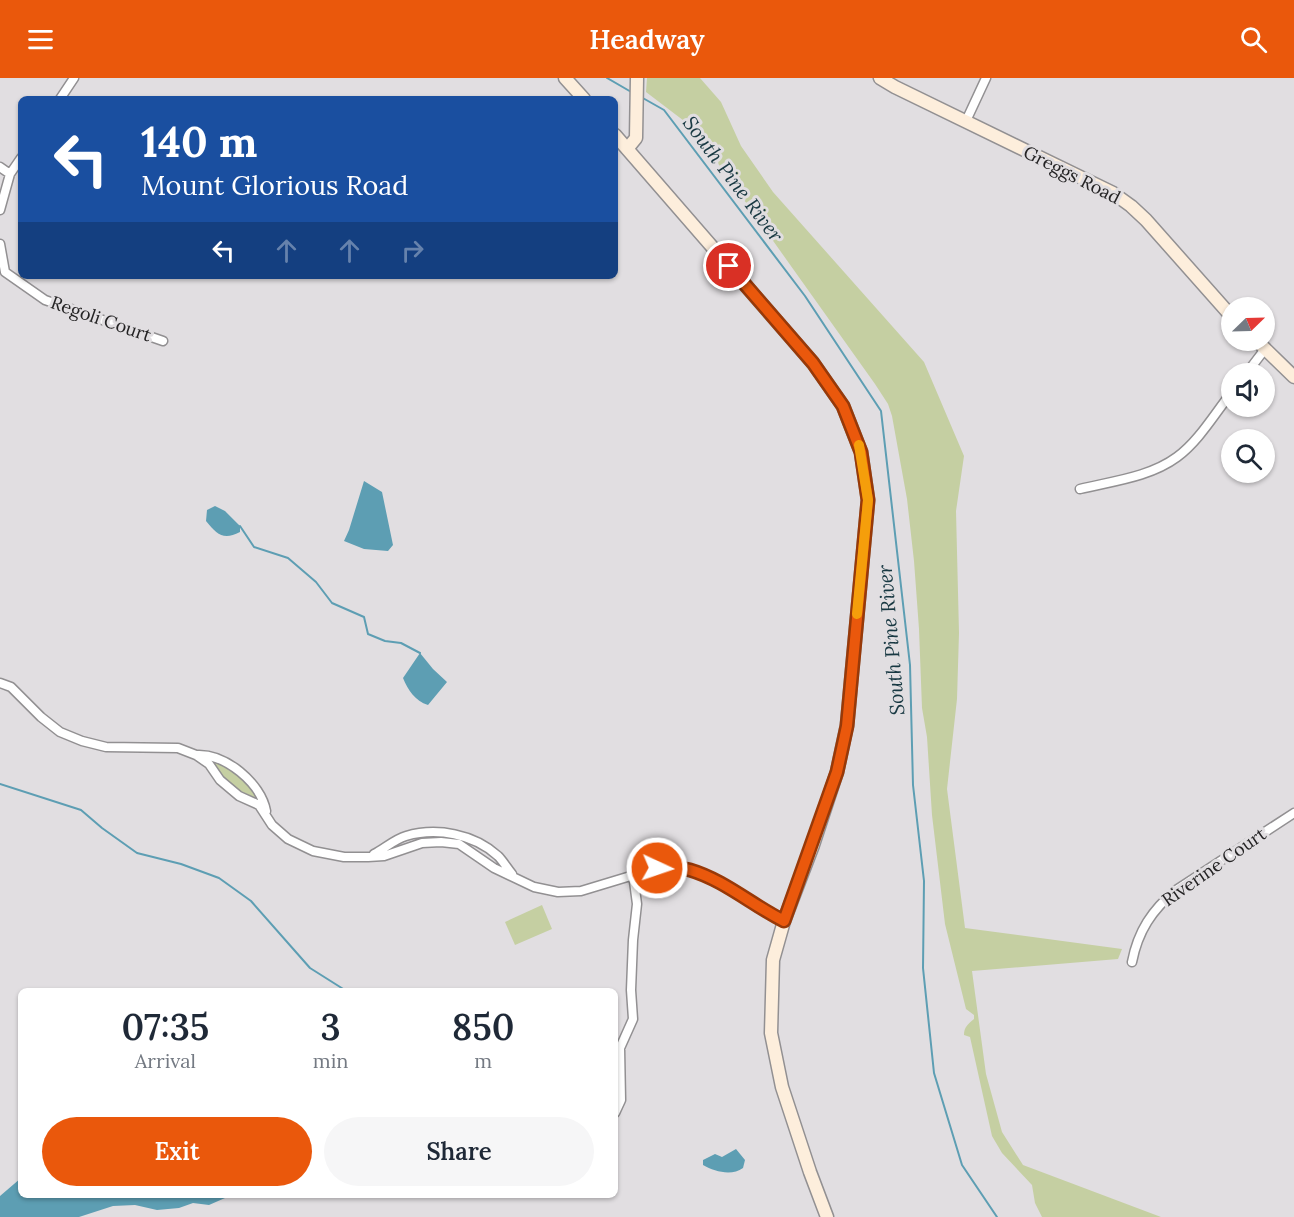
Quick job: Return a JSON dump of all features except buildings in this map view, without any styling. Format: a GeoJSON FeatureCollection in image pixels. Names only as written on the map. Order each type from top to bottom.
{"type":"FeatureCollection","features":[{"type":"Feature","properties":{"kind":"main road"},"geometry":{"type":"LineString","coordinates":[[565,78],[581,96]]}},
{"type":"Feature","properties":{"kind":"main road"},"geometry":{"type":"LineString","coordinates":[[627,149],[636,138],[637,78]]}},
{"type":"Feature","properties":{"kind":"main road","name":"Greggs Road"},"geometry":{"type":"LineString","coordinates":[[879,78],[1113,193],[1131,206],[1221,305]]}},
{"type":"Feature","properties":{"kind":"main road"},"geometry":{"type":"LineString","coordinates":[[618,138],[813,363],[843,406],[861,452],[868,500],[847,725],[837,772],[784,921],[773,960],[771,1033],[782,1087],[827,1217]]}},
{"type":"Feature","properties":{"kind":"main road"},"geometry":{"type":"LineString","coordinates":[[1267,351],[1294,377]]}},
{"type":"Feature","properties":{"kind":"street"},"geometry":{"type":"LineString","coordinates":[[62,96],[74,78]]}},
{"type":"Feature","properties":{"kind":"street"},"geometry":{"type":"LineString","coordinates":[[966,121],[986,78]]}},
{"type":"Feature","properties":{"kind":"street"},"geometry":{"type":"LineString","coordinates":[[0,210],[10,174],[18,162]]}},
{"type":"Feature","properties":{"kind":"street"},"geometry":{"type":"LineString","coordinates":[[0,167],[10,174]]}},
{"type":"Feature","properties":{"kind":"street","name":"Regoli Court"},"geometry":{"type":"LineString","coordinates":[[0,244],[5,272],[45,300],[163,341]]}},
{"type":"Feature","properties":{"kind":"street"},"geometry":{"type":"LineString","coordinates":[[1080,489],[1155,470],[1178,457],[1221,406]]}},
{"type":"Feature","properties":{"kind":"street"},"geometry":{"type":"LineString","coordinates":[[0,683],[11,687],[41,717],[60,732],[106,747],[178,748],[196,755],[239,796],[259,805],[272,825],[288,839],[313,851],[344,857],[368,858],[384,856],[422,843],[459,844],[494,868],[534,887],[558,892],[581,891],[657,868],[688,869],[734,891],[758,908],[784,921]]}},
{"type":"Feature","properties":{"kind":"street"},"geometry":{"type":"LineString","coordinates":[[196,755],[208,754],[237,769],[251,781],[262,796],[267,810],[265,815]]}},
{"type":"Feature","properties":{"kind":"street","name":"Riverine Court"},"geometry":{"type":"LineString","coordinates":[[1132,962],[1139,936],[1159,903],[1294,813]]}},
{"type":"Feature","properties":{"kind":"street"},"geometry":{"type":"LineString","coordinates":[[368,858],[406,836],[432,832],[448,833],[471,839],[498,856],[512,875]]}},
{"type":"Feature","properties":{"kind":"street"},"geometry":{"type":"LineString","coordinates":[[432,832],[432,843]]}},
{"type":"Feature","properties":{"kind":"street"},"geometry":{"type":"LineString","coordinates":[[618,1106],[621,1100],[621,1048],[633,1019],[631,990],[637,904],[633,874]]}},
{"type":"Feature","properties":{"kind":"green space"},"geometry":{"type":"Polygon","coordinates":[[[647,78],[700,78],[721,102],[741,146],[773,192],[924,362],[964,456],[956,511],[959,633],[957,699],[947,789],[965,928],[1122,949],[1118,959],[972,971],[986,1074],[1002,1132],[1023,1165],[1161,1217],[1042,1217],[1035,1203],[1032,1185],[1002,1153],[992,1136],[970,1037],[964,1035],[974,1015],[966,1009],[945,924],[932,815],[927,737],[922,708],[914,561],[907,499],[892,416],[888,404],[875,384],[692,127],[646,92],[647,78]]]}},
{"type":"Feature","properties":{"kind":"green space"},"geometry":{"type":"Polygon","coordinates":[[[208,754],[237,769],[267,810],[220,780],[208,754]]]}},
{"type":"Feature","properties":{"kind":"green space"},"geometry":{"type":"Polygon","coordinates":[[[542,905],[552,929],[515,945],[505,922],[542,905]]]}},
{"type":"Feature","properties":{"kind":"water"},"geometry":{"type":"Polygon","coordinates":[[[364,481],[382,492],[393,545],[388,551],[364,549],[344,541],[364,481]]]}},
{"type":"Feature","properties":{"kind":"water"},"geometry":{"type":"Polygon","coordinates":[[[215,506],[225,511],[240,526],[240,532],[229,536],[221,535],[206,521],[207,510],[215,506]]]}},
{"type":"Feature","properties":{"kind":"water"},"geometry":{"type":"Polygon","coordinates":[[[420,653],[447,682],[428,705],[419,701],[412,694],[403,678],[420,653]]]}},
{"type":"Feature","properties":{"kind":"water"},"geometry":{"type":"Polygon","coordinates":[[[736,1149],[745,1160],[743,1168],[739,1170],[723,1172],[703,1165],[703,1160],[715,1154],[722,1157],[736,1149]]]}},
{"type":"Feature","properties":{"kind":"water"},"geometry":{"type":"Polygon","coordinates":[[[18,1181],[18,1198],[225,1198],[209,1205],[193,1203],[179,1208],[157,1210],[135,1205],[113,1206],[79,1217],[0,1217],[0,1196],[18,1181]]]}},
{"type":"Feature","properties":{"kind":"waterway","name":"South Pine River"},"geometry":{"type":"LineString","coordinates":[[607,78],[633,93]]}},
{"type":"Feature","properties":{"kind":"waterway","name":"South Pine River"},"geometry":{"type":"LineString","coordinates":[[641,97],[664,110],[805,296],[881,411],[910,665],[913,785],[924,881],[923,968],[934,1073],[962,1165],[997,1217]]}},
{"type":"Feature","properties":{"kind":"waterway"},"geometry":{"type":"LineString","coordinates":[[240,526],[254,547],[288,558],[316,582],[332,603],[364,617],[368,634],[385,641],[401,643],[420,653]]}},
{"type":"Feature","properties":{"kind":"waterway"},"geometry":{"type":"LineString","coordinates":[[0,784],[81,810],[137,853],[181,864],[219,878],[251,901],[310,968],[342,988]]}},
{"type":"Feature","properties":{"kind":"slow traffic"},"geometry":{"type":"LineString","coordinates":[[857,614],[868,500],[859,445]]}},
{"type":"Feature","properties":{"kind":"route"},"geometry":{"type":"LineString","coordinates":[[657,868],[688,869],[734,891],[758,908],[784,921],[813,845],[837,772],[847,725],[868,500],[861,452],[843,406],[813,363],[729,266]]}}]}
